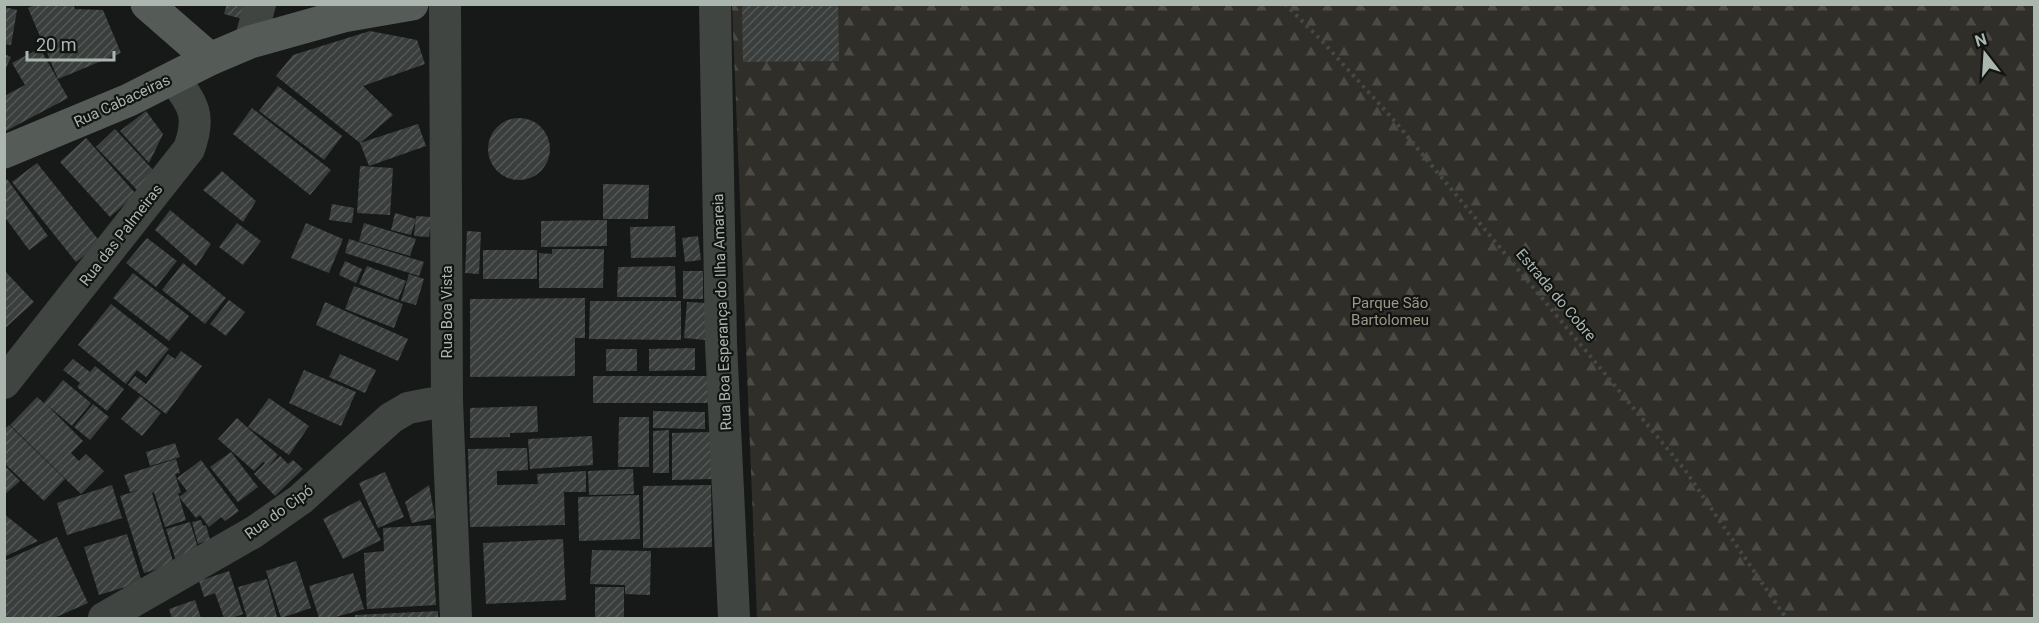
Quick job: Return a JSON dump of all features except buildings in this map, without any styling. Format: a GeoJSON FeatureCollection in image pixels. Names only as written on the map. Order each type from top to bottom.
{"type":"FeatureCollection","features":[{"type":"Feature","properties":{"kind":"main road"},"geometry":{"type":"LineString","coordinates":[[147,4],[210,59]]}},
{"type":"Feature","properties":{"kind":"main road","name":"Rua Cabaceiras"},"geometry":{"type":"LineString","coordinates":[[4,152],[129,100],[210,59],[250,42],[343,16],[412,4]]}},
{"type":"Feature","properties":{"kind":"street"},"geometry":{"type":"LineString","coordinates":[[250,42],[260,4]]}},
{"type":"Feature","properties":{"kind":"street","name":"Rua Boa Vista"},"geometry":{"type":"LineString","coordinates":[[445,4],[447,402],[456,618]]}},
{"type":"Feature","properties":{"kind":"street","name":"Rua Boa Esperança do Ilha Amareia"},"geometry":{"type":"LineString","coordinates":[[716,4],[721,343],[734,618]]}},
{"type":"Feature","properties":{"kind":"street","name":"Rua das Palmeiras"},"geometry":{"type":"LineString","coordinates":[[4,383],[189,149],[196,122],[187,96],[173,78]]}},
{"type":"Feature","properties":{"kind":"street","name":"Rua do Cipó"},"geometry":{"type":"LineString","coordinates":[[104,618],[254,532],[301,499],[391,418],[408,408],[447,402]]}},
{"type":"Feature","properties":{"kind":"path","name":"Estrada do Cobre"},"geometry":{"type":"LineString","coordinates":[[1286,4],[1394,119],[1685,470],[1786,618]]}},
{"type":"Feature","properties":{"kind":"green space","name":"Parque São Bartolomeu"},"geometry":{"type":"Polygon","coordinates":[[[732,5],[2034,5],[2034,618],[757,618],[732,5]]]}}]}
